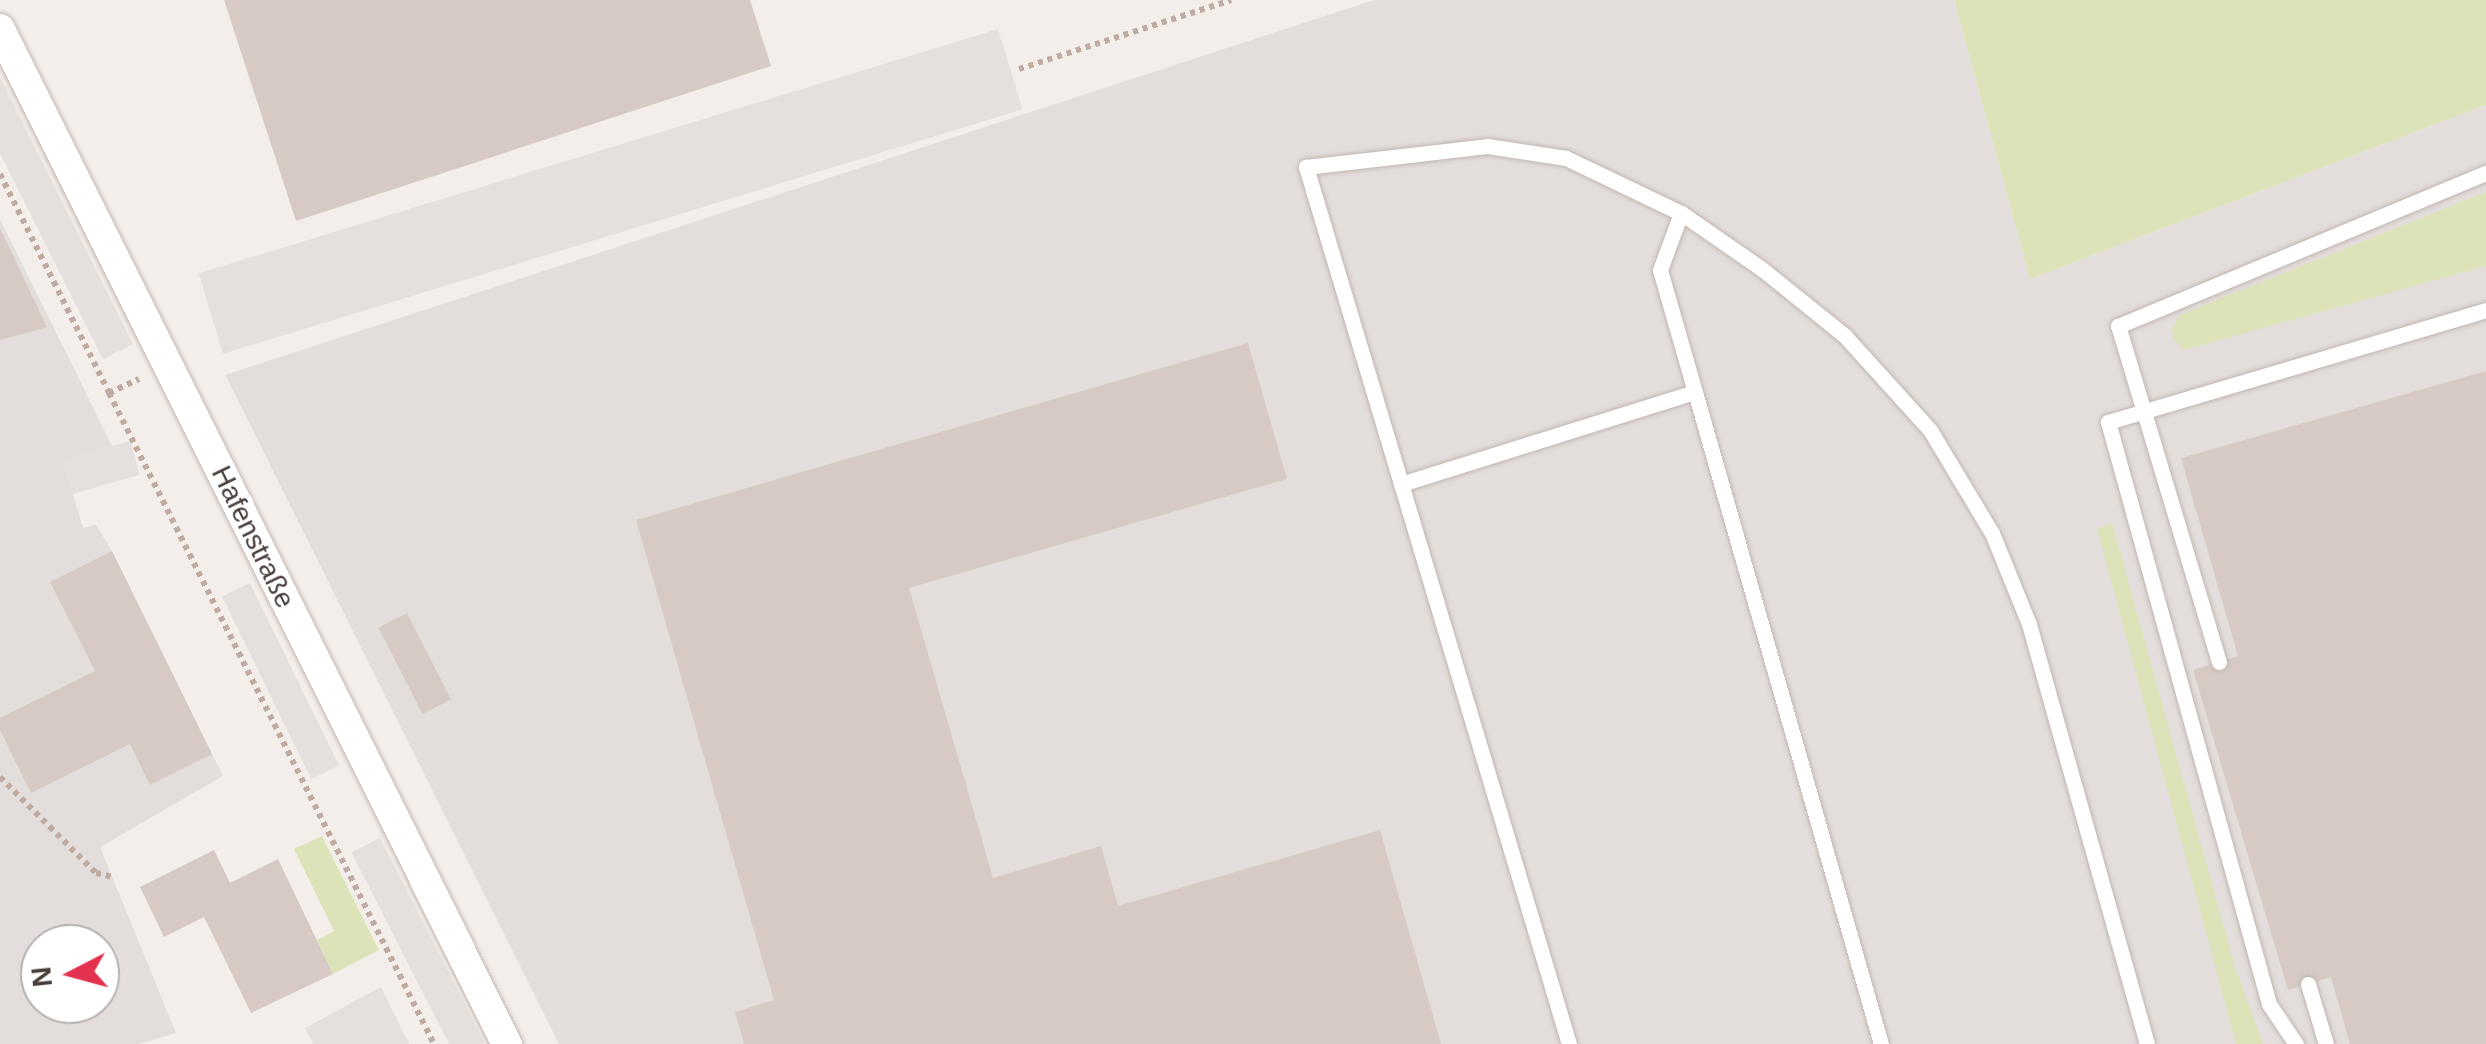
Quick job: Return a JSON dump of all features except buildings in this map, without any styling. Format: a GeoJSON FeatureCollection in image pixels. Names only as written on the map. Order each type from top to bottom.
{"type":"FeatureCollection","features":[{"type":"Feature","properties":{"kind":"street","name":"Hafenstraße"},"geometry":{"type":"LineString","coordinates":[[0,29],[507,1044]]}},
{"type":"Feature","properties":{"kind":"lane"},"geometry":{"type":"LineString","coordinates":[[1569,1044],[1306,167],[1487,146],[1566,158],[1680,213],[1762,269],[1845,336],[1930,430],[1992,533],[2029,624],[2147,1044]]}},
{"type":"Feature","properties":{"kind":"lane"},"geometry":{"type":"LineString","coordinates":[[2219,662],[2118,326],[2486,174]]}},
{"type":"Feature","properties":{"kind":"lane"},"geometry":{"type":"LineString","coordinates":[[1680,213],[1660,270],[1882,1044]]}},
{"type":"Feature","properties":{"kind":"lane"},"geometry":{"type":"LineString","coordinates":[[2296,1044],[2269,1004],[2108,422],[2486,310]]}},
{"type":"Feature","properties":{"kind":"lane"},"geometry":{"type":"LineString","coordinates":[[1401,484],[1695,392]]}},
{"type":"Feature","properties":{"kind":"lane"},"geometry":{"type":"LineString","coordinates":[[2308,984],[2326,1044]]}},
{"type":"Feature","properties":{"kind":"path"},"geometry":{"type":"LineString","coordinates":[[1018,69],[1231,0]]}},
{"type":"Feature","properties":{"kind":"path"},"geometry":{"type":"LineString","coordinates":[[0,174],[434,1044]]}},
{"type":"Feature","properties":{"kind":"path"},"geometry":{"type":"LineString","coordinates":[[108,393],[167,366]]}},
{"type":"Feature","properties":{"kind":"path"},"geometry":{"type":"LineString","coordinates":[[0,777],[96,873],[112,876]]}},
{"type":"Feature","properties":{"kind":"shaded area"},"geometry":{"type":"Polygon","coordinates":[[[1374,0],[1954,0],[2030,279],[2486,105],[2486,1044],[559,1044],[225,375],[1374,0]]]}},
{"type":"Feature","properties":{"kind":"shaded area"},"geometry":{"type":"Polygon","coordinates":[[[998,29],[1023,109],[223,354],[199,273],[998,29]]]}},
{"type":"Feature","properties":{"kind":"shaded area"},"geometry":{"type":"Polygon","coordinates":[[[0,77],[133,344],[103,359],[0,153],[0,77]]]}},
{"type":"Feature","properties":{"kind":"shaded area"},"geometry":{"type":"Polygon","coordinates":[[[0,219],[112,446],[63,461],[83,528],[96,525],[112,551],[223,776],[100,847],[176,1033],[139,1044],[0,1044],[0,219]]]}},
{"type":"Feature","properties":{"kind":"shaded area"},"geometry":{"type":"Polygon","coordinates":[[[130,441],[140,475],[72,494],[63,460],[130,441]]]}},
{"type":"Feature","properties":{"kind":"shaded area"},"geometry":{"type":"Polygon","coordinates":[[[250,583],[339,765],[311,779],[222,597],[250,583]]]}},
{"type":"Feature","properties":{"kind":"shaded area"},"geometry":{"type":"Polygon","coordinates":[[[380,838],[484,1043],[449,1044],[351,853],[380,838]]]}},
{"type":"Feature","properties":{"kind":"shaded area"},"geometry":{"type":"Polygon","coordinates":[[[381,987],[409,1044],[313,1044],[305,1028],[381,987]]]}},
{"type":"Feature","properties":{"kind":"green space"},"geometry":{"type":"Polygon","coordinates":[[[1954,0],[2486,0],[2486,105],[2030,279],[1954,0]]]}},
{"type":"Feature","properties":{"kind":"green space"},"geometry":{"type":"Polygon","coordinates":[[[2486,192],[2486,266],[2184,350],[2174,340],[2172,329],[2180,315],[2486,192]]]}},
{"type":"Feature","properties":{"kind":"green space"},"geometry":{"type":"Polygon","coordinates":[[[2112,523],[2235,967],[2263,1044],[2236,1044],[2097,529],[2112,523]]]}},
{"type":"Feature","properties":{"kind":"green space"},"geometry":{"type":"Polygon","coordinates":[[[322,836],[379,950],[333,974],[317,940],[334,931],[294,849],[322,836]]]}}]}
